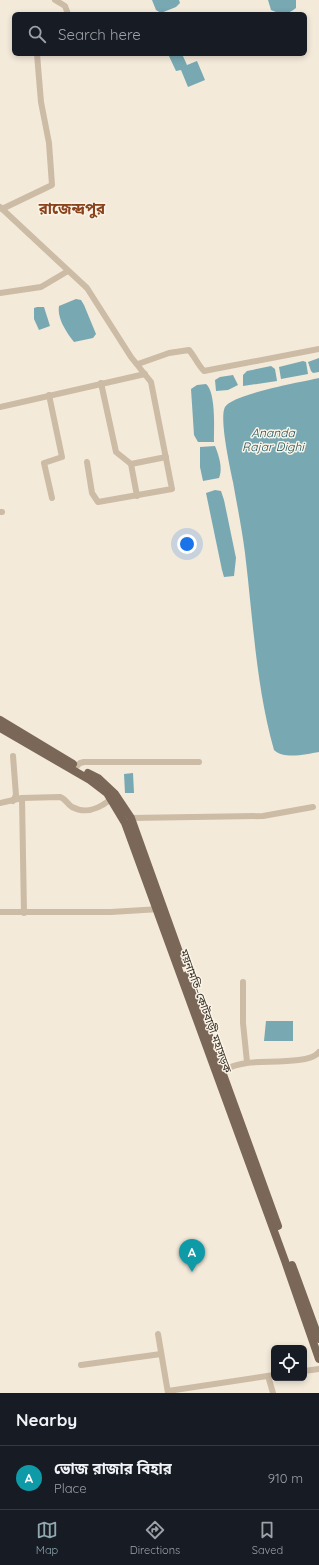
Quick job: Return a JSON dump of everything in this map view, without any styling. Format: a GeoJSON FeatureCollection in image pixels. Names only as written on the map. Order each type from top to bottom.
{"type":"FeatureCollection","features":[{"type":"Feature","properties":{"kind":"main road","name":"ময়নামতি–কোটবাড়ী মহাসড়ক"},"geometry":{"type":"LineString","coordinates":[[0,720],[75,768],[106,792],[128,829],[223,1070],[319,1339]]}},
{"type":"Feature","properties":{"kind":"main road","name":"ময়নামতি–কোটবাড়ী মহাসড়ক"},"geometry":{"type":"LineString","coordinates":[[0,728],[107,786],[115,794],[130,818],[160,909],[319,1359]]}},
{"type":"Feature","properties":{"kind":"street"},"geometry":{"type":"LineString","coordinates":[[55,0],[65,6],[67,12]]}},
{"type":"Feature","properties":{"kind":"street"},"geometry":{"type":"LineString","coordinates":[[37,56],[41,102],[49,143],[52,185],[1,208],[87,288],[145,374],[154,390],[172,489],[98,502],[92,493],[87,462]]}},
{"type":"Feature","properties":{"kind":"street"},"geometry":{"type":"LineString","coordinates":[[0,293],[41,287],[68,271]]}},
{"type":"Feature","properties":{"kind":"street"},"geometry":{"type":"LineString","coordinates":[[138,364],[169,353],[189,350],[204,371],[319,349]]}},
{"type":"Feature","properties":{"kind":"street"},"geometry":{"type":"LineString","coordinates":[[0,407],[49,394],[145,374]]}},
{"type":"Feature","properties":{"kind":"street"},"geometry":{"type":"LineString","coordinates":[[101,383],[116,452],[131,464],[137,496]]}},
{"type":"Feature","properties":{"kind":"street"},"geometry":{"type":"LineString","coordinates":[[49,394],[62,457],[44,463],[52,498]]}},
{"type":"Feature","properties":{"kind":"street"},"geometry":{"type":"LineString","coordinates":[[131,464],[166,457]]}},
{"type":"Feature","properties":{"kind":"street"},"geometry":{"type":"LineString","coordinates":[[13,756],[16,795],[13,801]]}},
{"type":"Feature","properties":{"kind":"street"},"geometry":{"type":"LineString","coordinates":[[75,768],[84,762],[199,762]]}},
{"type":"Feature","properties":{"kind":"street"},"geometry":{"type":"LineString","coordinates":[[22,798],[24,913]]}},
{"type":"Feature","properties":{"kind":"street"},"geometry":{"type":"LineString","coordinates":[[0,803],[22,798],[62,798],[72,807],[92,810],[101,807],[111,799]]}},
{"type":"Feature","properties":{"kind":"street"},"geometry":{"type":"LineString","coordinates":[[130,818],[263,816],[313,807]]}},
{"type":"Feature","properties":{"kind":"street"},"geometry":{"type":"LineString","coordinates":[[0,912],[24,913],[160,909]]}},
{"type":"Feature","properties":{"kind":"street"},"geometry":{"type":"LineString","coordinates":[[243,982],[243,1024],[247,1062]]}},
{"type":"Feature","properties":{"kind":"street"},"geometry":{"type":"LineString","coordinates":[[223,1070],[247,1062],[278,1062],[313,1057],[319,1053]]}},
{"type":"Feature","properties":{"kind":"street"},"geometry":{"type":"LineString","coordinates":[[158,1334],[168,1392],[271,1376]]}},
{"type":"Feature","properties":{"kind":"street"},"geometry":{"type":"LineString","coordinates":[[81,1365],[162,1354]]}},
{"type":"Feature","properties":{"kind":"street"},"geometry":{"type":"LineString","coordinates":[[307,1371],[319,1369]]}},
{"type":"Feature","properties":{"kind":"street"},"geometry":{"type":"LineString","coordinates":[[272,1381],[273,1393]]}},
{"type":"Feature","properties":{"kind":"water"},"geometry":{"type":"Polygon","coordinates":[[[152,0],[179,0],[180,3],[176,7],[164,12],[156,10],[152,0]]]}},
{"type":"Feature","properties":{"kind":"water"},"geometry":{"type":"Polygon","coordinates":[[[268,0],[296,0],[296,8],[290,12],[276,12],[271,10],[268,0]]]}},
{"type":"Feature","properties":{"kind":"water"},"geometry":{"type":"Polygon","coordinates":[[[169,56],[183,56],[187,65],[197,61],[205,80],[188,87],[181,70],[176,71],[169,56]]]}},
{"type":"Feature","properties":{"kind":"water"},"geometry":{"type":"Polygon","coordinates":[[[76,299],[81,300],[84,305],[96,334],[93,338],[74,342],[61,321],[59,306],[76,299]]]}},
{"type":"Feature","properties":{"kind":"water"},"geometry":{"type":"Polygon","coordinates":[[[44,307],[50,326],[39,330],[34,319],[34,308],[44,307]]]}},
{"type":"Feature","properties":{"kind":"water"},"geometry":{"type":"Polygon","coordinates":[[[319,358],[319,372],[313,373],[308,362],[319,358]]]}},
{"type":"Feature","properties":{"kind":"water"},"geometry":{"type":"Polygon","coordinates":[[[303,361],[306,362],[308,374],[281,379],[279,367],[303,361]]]}},
{"type":"Feature","properties":{"kind":"water"},"geometry":{"type":"Polygon","coordinates":[[[271,366],[275,369],[277,381],[243,386],[243,375],[247,371],[271,366]]]}},
{"type":"Feature","properties":{"kind":"water"},"geometry":{"type":"Polygon","coordinates":[[[233,375],[238,385],[228,390],[216,391],[215,380],[220,377],[233,375]]]}},
{"type":"Feature","properties":{"kind":"water","name":"Ananda Rajar Dighi"},"geometry":{"type":"Polygon","coordinates":[[[319,378],[319,752],[290,756],[274,750],[263,702],[244,544],[224,432],[223,413],[225,407],[230,402],[253,393],[319,378]]]}},
{"type":"Feature","properties":{"kind":"water"},"geometry":{"type":"Polygon","coordinates":[[[206,384],[209,388],[213,402],[214,442],[198,442],[194,435],[191,389],[197,385],[206,384]]]}},
{"type":"Feature","properties":{"kind":"water"},"geometry":{"type":"Polygon","coordinates":[[[215,446],[221,466],[219,478],[203,481],[200,467],[200,447],[215,446]]]}},
{"type":"Feature","properties":{"kind":"water"},"geometry":{"type":"Polygon","coordinates":[[[215,490],[221,491],[224,500],[236,558],[234,576],[224,577],[222,570],[206,493],[215,490]]]}},
{"type":"Feature","properties":{"kind":"water"},"geometry":{"type":"Polygon","coordinates":[[[133,773],[134,793],[125,793],[124,774],[133,773]]]}},
{"type":"Feature","properties":{"kind":"water"},"geometry":{"type":"Polygon","coordinates":[[[266,1021],[293,1021],[293,1041],[264,1041],[266,1021]]]}},
{"type":"Feature","properties":{"kind":"place","name":"ভোজ রাজার বিহার"},"geometry":{"type":"Point","coordinates":[192,1272]}},
{"type":"Feature","properties":{"kind":"district","name":"রাজেন্দ্রপুর"},"geometry":{"type":"Point","coordinates":[72,208]}}]}
